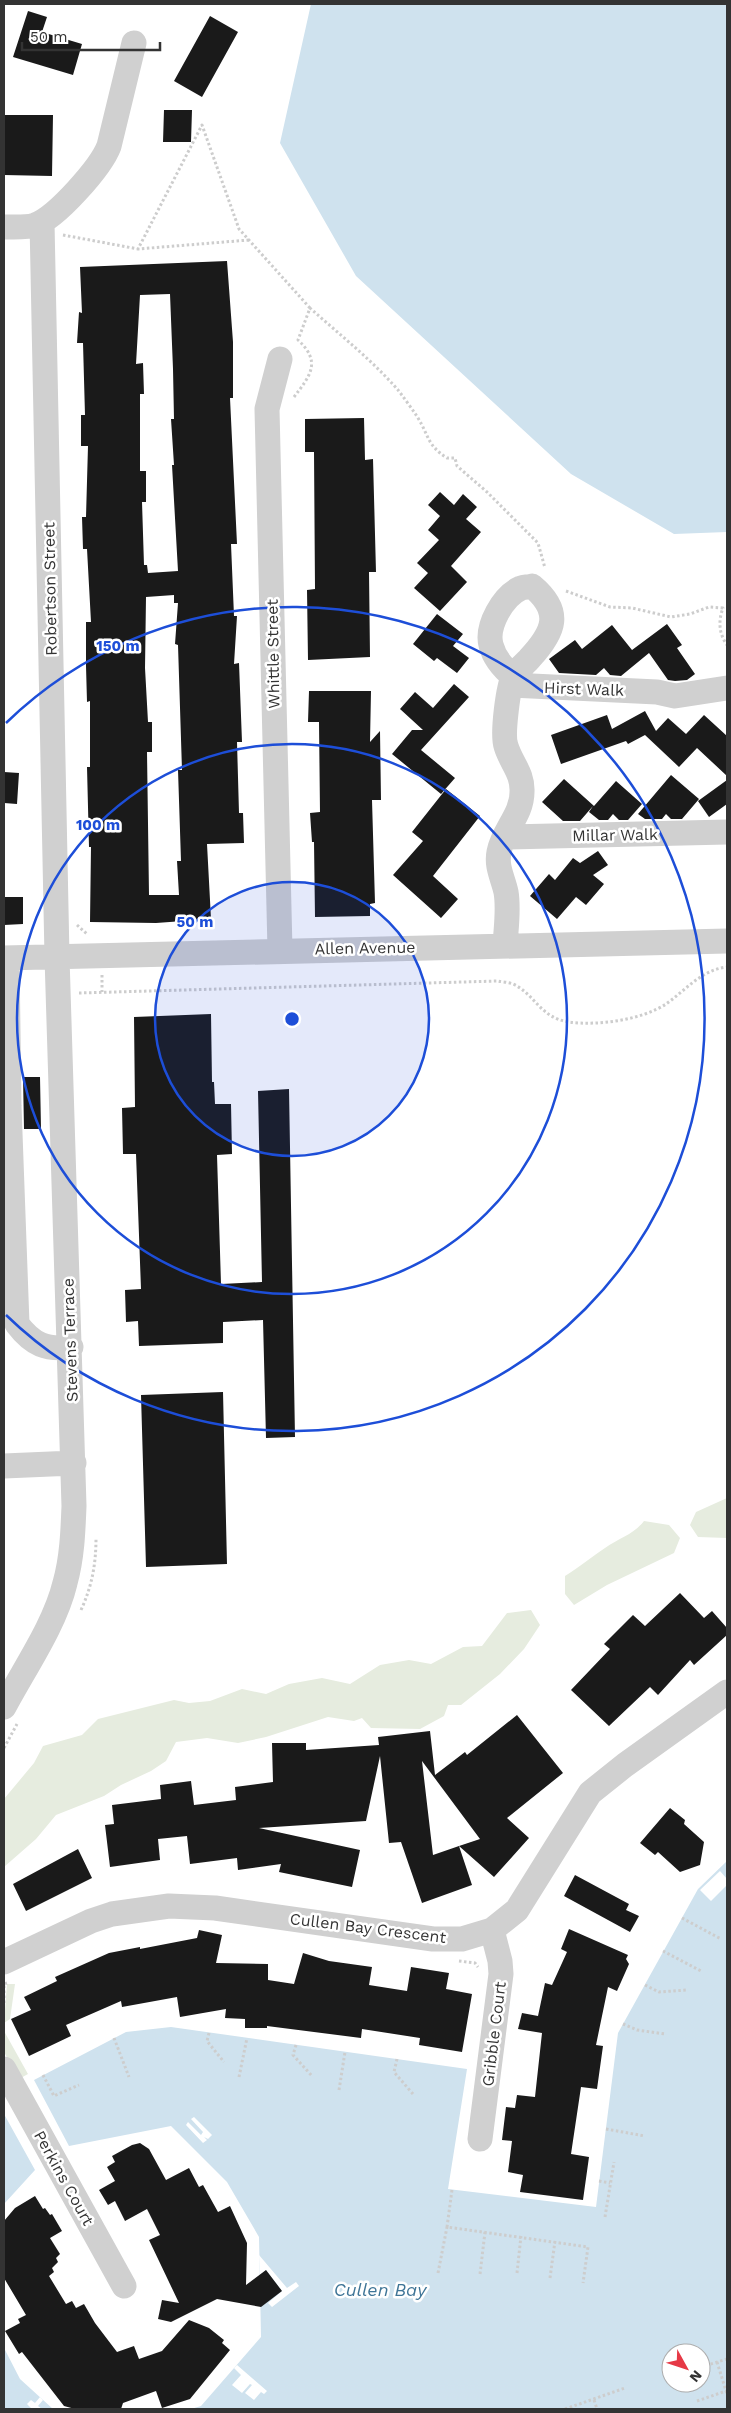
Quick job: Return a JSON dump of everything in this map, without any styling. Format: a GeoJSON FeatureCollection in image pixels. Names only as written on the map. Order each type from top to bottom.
{"type":"FeatureCollection","features":[{"type":"Feature","properties":{"kind":"street"},"geometry":{"type":"LineString","coordinates":[[4,227],[30,226],[52,228],[51,216],[94,171],[106,154],[134,43]]}},
{"type":"Feature","properties":{"kind":"street","name":"Robertson Street"},"geometry":{"type":"LineString","coordinates":[[52,228],[57,957]]}},
{"type":"Feature","properties":{"kind":"street","name":"Whittle Street"},"geometry":{"type":"LineString","coordinates":[[280,359],[268,409],[280,950]]}},
{"type":"Feature","properties":{"kind":"street","name":"Hirst Walk"},"geometry":{"type":"LineString","coordinates":[[504,837],[518,811],[522,794],[519,771],[508,752],[504,739],[512,681],[657,692],[675,696],[727,688]]}},
{"type":"Feature","properties":{"kind":"street","name":"Millar Walk"},"geometry":{"type":"LineString","coordinates":[[504,837],[727,832]]}},
{"type":"Feature","properties":{"kind":"street"},"geometry":{"type":"LineString","coordinates":[[504,837],[498,858],[499,871],[506,894],[505,945]]}},
{"type":"Feature","properties":{"kind":"street","name":"Allen Avenue"},"geometry":{"type":"LineString","coordinates":[[6,958],[505,945],[727,942]]}},
{"type":"Feature","properties":{"kind":"street","name":"Stevens Terrace"},"geometry":{"type":"LineString","coordinates":[[4,1708],[46,1630],[65,1584],[72,1539],[74,1463],[57,957]]}},
{"type":"Feature","properties":{"kind":"street"},"geometry":{"type":"LineString","coordinates":[[6,958],[9,1106],[18,1324],[29,1337],[44,1346],[53,1349],[71,1347]]}},
{"type":"Feature","properties":{"kind":"street"},"geometry":{"type":"LineString","coordinates":[[4,1466],[74,1463]]}},
{"type":"Feature","properties":{"kind":"street","name":"Cullen Bay Crescent"},"geometry":{"type":"LineString","coordinates":[[8,1971],[91,1921],[121,1912],[169,1906],[215,1908],[433,1939],[462,1939],[492,1930],[517,1910],[590,1793],[625,1765],[727,1692]]}},
{"type":"Feature","properties":{"kind":"street","name":"Gribble Court"},"geometry":{"type":"LineString","coordinates":[[480,2139],[501,1974],[492,1930]]}},
{"type":"Feature","properties":{"kind":"street","name":"Perkins Court"},"geometry":{"type":"LineString","coordinates":[[4,2069],[124,2286]]}},
{"type":"Feature","properties":{"kind":"path"},"geometry":{"type":"LineString","coordinates":[[138,249],[202,125],[239,229],[310,308]]}},
{"type":"Feature","properties":{"kind":"path"},"geometry":{"type":"LineString","coordinates":[[52,228],[138,249],[249,240]]}},
{"type":"Feature","properties":{"kind":"path"},"geometry":{"type":"LineString","coordinates":[[420,422],[427,439],[434,447],[447,458],[455,458],[457,466],[488,492],[538,543],[547,572]]}},
{"type":"Feature","properties":{"kind":"path"},"geometry":{"type":"LineString","coordinates":[[562,589],[610,607],[632,608],[671,617],[690,614],[709,607],[725,609],[719,618],[720,630],[727,645]]}},
{"type":"Feature","properties":{"kind":"path"},"geometry":{"type":"LineString","coordinates":[[102,992],[498,981],[513,984],[552,1017],[570,1022],[609,1022],[643,1015],[655,1010],[696,978],[710,971],[727,967]]}},
{"type":"Feature","properties":{"kind":"path"},"geometry":{"type":"LineString","coordinates":[[682,1918],[720,1939]]}},
{"type":"Feature","properties":{"kind":"path"},"geometry":{"type":"LineString","coordinates":[[664,1951],[702,1971]]}},
{"type":"Feature","properties":{"kind":"path"},"geometry":{"type":"LineString","coordinates":[[452,1959],[475,1963],[481,1971]]}},
{"type":"Feature","properties":{"kind":"path"},"geometry":{"type":"LineString","coordinates":[[4,2003],[4,1984],[8,1971]]}},
{"type":"Feature","properties":{"kind":"path"},"geometry":{"type":"LineString","coordinates":[[645,1985],[658,1992],[687,1990]]}},
{"type":"Feature","properties":{"kind":"path"},"geometry":{"type":"LineString","coordinates":[[623,2024],[637,2030],[665,2034]]}},
{"type":"Feature","properties":{"kind":"path"},"geometry":{"type":"LineString","coordinates":[[210,2033],[207,2040],[224,2062]]}},
{"type":"Feature","properties":{"kind":"path"},"geometry":{"type":"LineString","coordinates":[[114,2038],[129,2077]]}},
{"type":"Feature","properties":{"kind":"path"},"geometry":{"type":"LineString","coordinates":[[239,2077],[247,2038]]}},
{"type":"Feature","properties":{"kind":"path"},"geometry":{"type":"LineString","coordinates":[[296,2045],[293,2055],[312,2076]]}},
{"type":"Feature","properties":{"kind":"path"},"geometry":{"type":"LineString","coordinates":[[338,2090],[345,2052]]}},
{"type":"Feature","properties":{"kind":"path"},"geometry":{"type":"LineString","coordinates":[[397,2059],[394,2072],[413,2094]]}},
{"type":"Feature","properties":{"kind":"path"},"geometry":{"type":"LineString","coordinates":[[43,2075],[54,2096],[78,2085]]}},
{"type":"Feature","properties":{"kind":"path"},"geometry":{"type":"LineString","coordinates":[[606,2129],[645,2136]]}},
{"type":"Feature","properties":{"kind":"path"},"geometry":{"type":"LineString","coordinates":[[605,2217],[614,2162]]}},
{"type":"Feature","properties":{"kind":"path"},"geometry":{"type":"LineString","coordinates":[[599,2181],[610,2183]]}},
{"type":"Feature","properties":{"kind":"path"},"geometry":{"type":"LineString","coordinates":[[438,2273],[452,2190]]}},
{"type":"Feature","properties":{"kind":"path"},"geometry":{"type":"LineString","coordinates":[[447,2227],[588,2246],[583,2283]]}},
{"type":"Feature","properties":{"kind":"path"},"geometry":{"type":"LineString","coordinates":[[480,2274],[485,2232]]}},
{"type":"Feature","properties":{"kind":"path"},"geometry":{"type":"LineString","coordinates":[[517,2273],[522,2236]]}},
{"type":"Feature","properties":{"kind":"path"},"geometry":{"type":"LineString","coordinates":[[550,2278],[555,2241]]}},
{"type":"Feature","properties":{"kind":"path"},"geometry":{"type":"LineString","coordinates":[[711,2364],[727,2359]]}},
{"type":"Feature","properties":{"kind":"path"},"geometry":{"type":"LineString","coordinates":[[697,2401],[727,2393],[717,2362]]}},
{"type":"Feature","properties":{"kind":"path"},"geometry":{"type":"LineString","coordinates":[[565,2409],[625,2388]]}},
{"type":"Feature","properties":{"kind":"path"},"geometry":{"type":"LineString","coordinates":[[594,2400],[597,2409]]}},
{"type":"Feature","properties":{"kind":"shaded area"},"geometry":{"type":"Polygon","coordinates":[[[727,1498],[727,1538],[698,1537],[690,1525],[696,1512],[727,1498]]]}},
{"type":"Feature","properties":{"kind":"shaded area"},"geometry":{"type":"Polygon","coordinates":[[[644,1521],[669,1525],[680,1538],[674,1553],[607,1585],[574,1605],[565,1594],[565,1576],[631,1533],[644,1521]]]}},
{"type":"Feature","properties":{"kind":"shaded area"},"geometry":{"type":"Polygon","coordinates":[[[531,1610],[540,1625],[524,1649],[500,1674],[461,1705],[448,1705],[444,1716],[420,1729],[371,1728],[362,1718],[354,1721],[328,1717],[266,1737],[238,1743],[207,1738],[176,1742],[166,1761],[151,1771],[121,1785],[104,1796],[56,1815],[36,1839],[4,1867],[4,1799],[34,1763],[43,1746],[82,1735],[98,1719],[174,1700],[189,1703],[210,1701],[242,1689],[266,1694],[289,1684],[322,1678],[350,1684],[380,1665],[409,1660],[431,1664],[463,1647],[482,1646],[507,1613],[531,1610]]]}},
{"type":"Feature","properties":{"kind":"shaded area"},"geometry":{"type":"Polygon","coordinates":[[[7,1984],[15,1984],[10,2019],[4,2023],[7,1984]]]}},
{"type":"Feature","properties":{"kind":"shaded area"},"geometry":{"type":"Polygon","coordinates":[[[4,2031],[28,2074],[19,2079],[4,2052],[4,2031]]]}},
{"type":"Feature","properties":{"kind":"water"},"geometry":{"type":"Polygon","coordinates":[[[311,4],[727,4],[727,532],[674,534],[571,474],[356,276],[280,143],[311,4]]]}},
{"type":"Feature","properties":{"kind":"water","name":"Cullen Bay"},"geometry":{"type":"Polygon","coordinates":[[[727,1861],[727,2409],[191,2409],[201,2406],[261,2337],[259,2237],[227,2182],[171,2126],[69,2146],[34,2080],[126,2032],[171,2027],[467,2069],[448,2189],[596,2207],[618,2033],[698,1889],[727,1861]]]}},
{"type":"Feature","properties":{"kind":"water"},"geometry":{"type":"Polygon","coordinates":[[[4,2114],[35,2170],[4,2204],[4,2114]]]}},
{"type":"Feature","properties":{"kind":"water"},"geometry":{"type":"Polygon","coordinates":[[[4,2348],[20,2379],[53,2409],[4,2409],[4,2348]]]}},
{"type":"Feature","properties":{"kind":"pier"},"geometry":{"type":"Polygon","coordinates":[[[720,1871],[727,1879],[727,1885],[711,1901],[700,1890],[720,1871]]]}},
{"type":"Feature","properties":{"kind":"pier"},"geometry":{"type":"Polygon","coordinates":[[[194,2117],[212,2135],[208,2139],[204,2137],[207,2140],[203,2143],[186,2125],[188,2122],[201,2135],[203,2132],[191,2119],[194,2117]]]}},
{"type":"Feature","properties":{"kind":"pier"},"geometry":{"type":"Polygon","coordinates":[[[259,2255],[287,2288],[296,2282],[299,2286],[272,2307],[268,2303],[282,2291],[266,2270],[260,2275],[259,2255]]]}},
{"type":"Feature","properties":{"kind":"pier"},"geometry":{"type":"Polygon","coordinates":[[[237,2365],[267,2391],[264,2394],[261,2392],[254,2400],[245,2393],[252,2385],[250,2384],[242,2393],[232,2385],[241,2375],[234,2368],[237,2365]]]}},
{"type":"Feature","properties":{"kind":"pier"},"geometry":{"type":"Polygon","coordinates":[[[40,2397],[43,2400],[38,2406],[42,2409],[32,2409],[27,2404],[31,2400],[35,2403],[40,2397]]]}},
{"type":"Feature","properties":{"kind":"building"},"geometry":{"type":"Polygon","coordinates":[[[28,11],[47,17],[42,32],[82,44],[73,75],[13,57],[28,11]]]}},
{"type":"Feature","properties":{"kind":"building"},"geometry":{"type":"Polygon","coordinates":[[[210,16],[238,32],[202,97],[174,81],[210,16]]]}},
{"type":"Feature","properties":{"kind":"building"},"geometry":{"type":"Polygon","coordinates":[[[164,110],[192,110],[191,142],[163,142],[164,110]]]}},
{"type":"Feature","properties":{"kind":"building"},"geometry":{"type":"Polygon","coordinates":[[[4,115],[53,115],[52,176],[4,175],[4,115]]]}},
{"type":"Feature","properties":{"kind":"building"},"geometry":{"type":"Polygon","coordinates":[[[227,261],[233,342],[233,398],[230,398],[237,544],[231,544],[234,616],[237,616],[234,664],[239,663],[242,742],[237,742],[239,813],[243,813],[244,843],[207,844],[211,919],[156,923],[90,922],[91,847],[89,847],[87,767],[90,767],[90,701],[87,702],[86,622],[91,622],[87,549],[83,549],[82,517],[86,517],[88,446],[81,446],[81,415],[85,415],[83,343],[77,343],[79,312],[82,313],[80,267],[227,261]],[[170,294],[140,295],[136,364],[143,363],[144,394],[140,394],[140,471],[146,471],[146,502],[142,502],[144,565],[147,565],[148,573],[178,571],[172,465],[174,465],[171,419],[174,419],[170,294]],[[174,595],[146,597],[145,668],[148,722],[152,722],[152,752],[147,752],[149,895],[179,895],[177,861],[181,861],[178,770],[182,770],[178,645],[175,644],[178,603],[174,603],[174,595]]]}},
{"type":"Feature","properties":{"kind":"building"},"geometry":{"type":"Polygon","coordinates":[[[364,418],[365,460],[373,459],[376,572],[369,572],[370,657],[308,660],[307,590],[315,589],[314,452],[305,452],[305,419],[364,418]]]}},
{"type":"Feature","properties":{"kind":"building"},"geometry":{"type":"Polygon","coordinates":[[[440,492],[454,505],[463,494],[477,507],[466,519],[481,532],[451,566],[467,582],[440,611],[414,588],[428,573],[417,563],[439,540],[428,530],[440,516],[428,505],[440,492]]]}},
{"type":"Feature","properties":{"kind":"building"},"geometry":{"type":"Polygon","coordinates":[[[437,614],[463,634],[453,646],[469,658],[457,673],[437,658],[434,661],[413,644],[437,614]]]}},
{"type":"Feature","properties":{"kind":"building"},"geometry":{"type":"Polygon","coordinates":[[[667,624],[682,645],[677,648],[695,674],[687,680],[668,680],[649,653],[621,676],[610,675],[604,668],[596,675],[559,673],[549,659],[575,640],[582,649],[612,625],[632,650],[667,624]]]}},
{"type":"Feature","properties":{"kind":"building"},"geometry":{"type":"Polygon","coordinates":[[[454,684],[469,697],[421,750],[455,778],[441,794],[392,754],[412,730],[423,730],[400,709],[415,692],[433,708],[454,684]]]}},
{"type":"Feature","properties":{"kind":"building"},"geometry":{"type":"Polygon","coordinates":[[[309,691],[371,691],[370,742],[380,731],[381,800],[372,800],[375,903],[370,904],[370,916],[315,917],[314,842],[312,842],[310,813],[320,812],[319,722],[308,722],[309,691]]]}},
{"type":"Feature","properties":{"kind":"building"},"geometry":{"type":"Polygon","coordinates":[[[645,711],[656,731],[668,718],[686,734],[704,715],[727,736],[727,776],[697,748],[679,767],[645,735],[628,744],[626,741],[561,764],[551,735],[607,715],[612,729],[645,711]]]}},
{"type":"Feature","properties":{"kind":"building"},"geometry":{"type":"Polygon","coordinates":[[[4,772],[19,773],[17,804],[4,803],[4,772]]]}},
{"type":"Feature","properties":{"kind":"building"},"geometry":{"type":"Polygon","coordinates":[[[671,775],[699,799],[682,819],[671,819],[666,814],[662,819],[645,819],[638,814],[671,775]]]}},
{"type":"Feature","properties":{"kind":"building"},"geometry":{"type":"Polygon","coordinates":[[[564,779],[594,806],[616,781],[642,804],[628,820],[619,820],[613,814],[608,820],[599,820],[589,812],[593,806],[580,821],[563,821],[542,802],[564,779]]]}},
{"type":"Feature","properties":{"kind":"building"},"geometry":{"type":"Polygon","coordinates":[[[727,780],[727,804],[709,817],[698,801],[727,780]]]}},
{"type":"Feature","properties":{"kind":"building"},"geometry":{"type":"Polygon","coordinates":[[[446,789],[480,816],[433,876],[458,899],[441,918],[393,875],[423,841],[412,832],[446,789]]]}},
{"type":"Feature","properties":{"kind":"building"},"geometry":{"type":"Polygon","coordinates":[[[598,851],[608,865],[593,875],[604,884],[586,905],[576,897],[557,919],[530,896],[549,874],[555,880],[573,858],[580,863],[598,851]]]}},
{"type":"Feature","properties":{"kind":"building"},"geometry":{"type":"Polygon","coordinates":[[[4,897],[23,897],[23,924],[4,925],[4,897]]]}},
{"type":"Feature","properties":{"kind":"building"},"geometry":{"type":"Polygon","coordinates":[[[211,1014],[212,1082],[214,1082],[215,1104],[231,1104],[232,1154],[217,1155],[221,1284],[262,1282],[258,1091],[289,1089],[295,1437],[266,1438],[263,1320],[223,1322],[223,1343],[139,1346],[138,1321],[126,1322],[125,1290],[141,1289],[136,1154],[123,1154],[122,1108],[135,1107],[134,1017],[211,1014]]]}},
{"type":"Feature","properties":{"kind":"building"},"geometry":{"type":"Polygon","coordinates":[[[23,1077],[40,1077],[41,1129],[24,1129],[23,1077]]]}},
{"type":"Feature","properties":{"kind":"building"},"geometry":{"type":"Polygon","coordinates":[[[223,1392],[227,1564],[146,1567],[141,1395],[223,1392]]]}},
{"type":"Feature","properties":{"kind":"building"},"geometry":{"type":"Polygon","coordinates":[[[680,1593],[704,1618],[712,1611],[727,1628],[727,1635],[694,1665],[690,1660],[658,1695],[650,1687],[609,1726],[571,1690],[610,1649],[604,1644],[633,1615],[645,1626],[680,1593]]]}},
{"type":"Feature","properties":{"kind":"building"},"geometry":{"type":"Polygon","coordinates":[[[517,1715],[563,1773],[507,1818],[529,1838],[494,1877],[459,1846],[472,1885],[422,1903],[401,1842],[389,1843],[380,1756],[366,1821],[259,1828],[360,1850],[352,1887],[279,1872],[281,1864],[238,1870],[237,1858],[190,1864],[187,1836],[158,1839],[160,1860],[110,1867],[105,1825],[114,1824],[112,1805],[161,1799],[160,1785],[191,1781],[194,1805],[236,1800],[235,1787],[273,1782],[272,1743],[306,1743],[306,1750],[379,1745],[378,1737],[430,1731],[435,1775],[465,1752],[467,1755],[517,1715]],[[422,1761],[433,1855],[480,1839],[422,1761]]]}},
{"type":"Feature","properties":{"kind":"building"},"geometry":{"type":"Polygon","coordinates":[[[670,1808],[685,1820],[684,1824],[704,1842],[700,1865],[680,1872],[658,1852],[655,1855],[640,1843],[670,1808]]]}},
{"type":"Feature","properties":{"kind":"building"},"geometry":{"type":"Polygon","coordinates":[[[78,1849],[92,1878],[26,1911],[13,1884],[78,1849]]]}},
{"type":"Feature","properties":{"kind":"building"},"geometry":{"type":"Polygon","coordinates":[[[575,1875],[629,1904],[626,1910],[639,1916],[630,1932],[564,1896],[575,1875]]]}},
{"type":"Feature","properties":{"kind":"building"},"geometry":{"type":"Polygon","coordinates":[[[569,1929],[628,1955],[626,1959],[629,1964],[617,1991],[608,1987],[596,2045],[603,2046],[597,2089],[581,2087],[571,2154],[589,2157],[583,2200],[520,2192],[523,2175],[508,2172],[512,2141],[502,2140],[506,2107],[515,2108],[517,2095],[535,2097],[542,2033],[518,2029],[522,2013],[538,2016],[545,1983],[552,1985],[567,1952],[561,1949],[569,1929]]]}},
{"type":"Feature","properties":{"kind":"building"},"geometry":{"type":"Polygon","coordinates":[[[199,1930],[222,1935],[216,1963],[268,1964],[268,1980],[294,1984],[303,1953],[329,1961],[372,1967],[369,1985],[407,1991],[411,1967],[449,1973],[446,1989],[472,1994],[462,2052],[419,2045],[420,2038],[362,2029],[361,2038],[267,2026],[267,2028],[245,2028],[245,2019],[225,2018],[226,2009],[180,2017],[177,1997],[122,2007],[121,2001],[66,2025],[71,2036],[29,2056],[11,2019],[31,2010],[24,1997],[57,1981],[55,1977],[109,1953],[197,1938],[199,1930]]]}},
{"type":"Feature","properties":{"kind":"building"},"geometry":{"type":"Polygon","coordinates":[[[140,2143],[149,2149],[166,2180],[189,2168],[199,2187],[203,2185],[218,2212],[230,2206],[247,2243],[246,2285],[266,2270],[282,2291],[261,2307],[217,2299],[171,2322],[158,2319],[162,2300],[179,2303],[149,2240],[160,2235],[147,2209],[125,2221],[115,2201],[108,2205],[99,2190],[115,2181],[107,2167],[115,2162],[112,2156],[132,2145],[140,2143]]]}},
{"type":"Feature","properties":{"kind":"building"},"geometry":{"type":"Polygon","coordinates":[[[35,2196],[43,2209],[45,2208],[50,2215],[52,2214],[62,2231],[50,2238],[60,2254],[56,2258],[58,2262],[52,2268],[54,2272],[49,2276],[66,2304],[72,2301],[76,2308],[84,2304],[95,2323],[117,2352],[134,2346],[139,2359],[162,2351],[189,2320],[209,2328],[224,2340],[222,2343],[230,2350],[190,2399],[162,2408],[156,2391],[123,2403],[121,2409],[75,2409],[64,2406],[22,2352],[19,2354],[5,2331],[20,2323],[18,2319],[26,2315],[4,2278],[4,2221],[15,2208],[35,2196]]]}}]}
